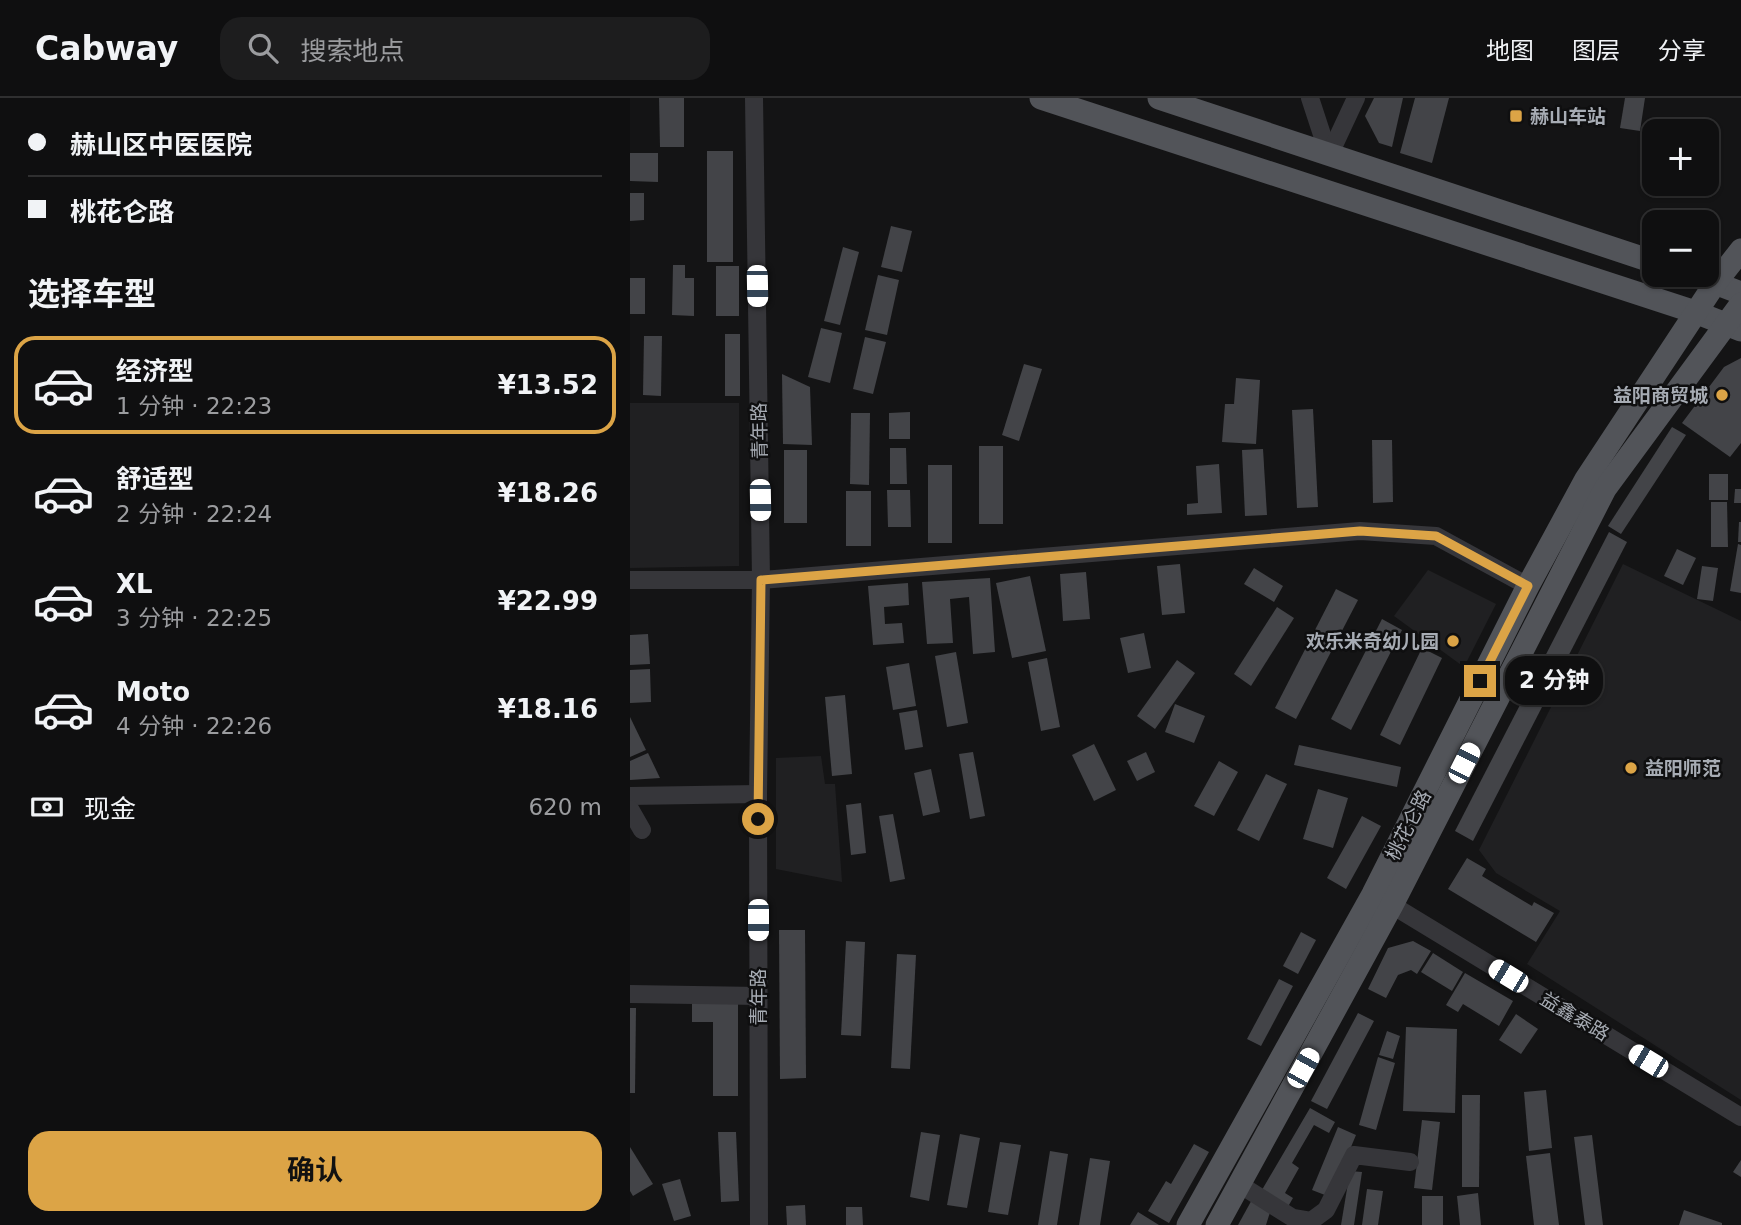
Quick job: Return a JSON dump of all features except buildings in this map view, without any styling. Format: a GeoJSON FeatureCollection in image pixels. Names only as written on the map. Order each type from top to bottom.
{"type":"FeatureCollection","features":[{"type":"Feature","properties":{"kind":"main road"},"geometry":{"type":"LineString","coordinates":[[1041,98],[1733,326]]}},
{"type":"Feature","properties":{"kind":"main road"},"geometry":{"type":"LineString","coordinates":[[1159,98],[1642,258]]}},
{"type":"Feature","properties":{"kind":"main road","name":"桃花仑路"},"geometry":{"type":"LineString","coordinates":[[1719,267],[1741,250]]}},
{"type":"Feature","properties":{"kind":"main road"},"geometry":{"type":"LineString","coordinates":[[1719,284],[1741,293]]}},
{"type":"Feature","properties":{"kind":"main road","name":"桃花仑路"},"geometry":{"type":"LineString","coordinates":[[1188,1225],[1382,900],[1528,586],[1586,480],[1695,312],[1702,287]]}},
{"type":"Feature","properties":{"kind":"main road","name":"桃花仑路"},"geometry":{"type":"LineString","coordinates":[[1217,1225],[1382,900],[1605,489],[1733,326],[1741,304]]}},
{"type":"Feature","properties":{"kind":"street","name":"青年路"},"geometry":{"type":"LineString","coordinates":[[754,98],[761,580],[758,794],[759,1225]]}},
{"type":"Feature","properties":{"kind":"street"},"geometry":{"type":"LineString","coordinates":[[1310,98],[1329,156]]}},
{"type":"Feature","properties":{"kind":"street"},"geometry":{"type":"LineString","coordinates":[[1329,156],[1356,98]]}},
{"type":"Feature","properties":{"kind":"street"},"geometry":{"type":"LineString","coordinates":[[630,580],[761,580],[1360,531],[1436,536],[1528,586]]}},
{"type":"Feature","properties":{"kind":"street"},"geometry":{"type":"LineString","coordinates":[[630,796],[758,794]]}},
{"type":"Feature","properties":{"kind":"street"},"geometry":{"type":"LineString","coordinates":[[630,809],[642,830]]}},
{"type":"Feature","properties":{"kind":"street","name":"益鑫泰路"},"geometry":{"type":"LineString","coordinates":[[1382,900],[1741,1117]]}},
{"type":"Feature","properties":{"kind":"street"},"geometry":{"type":"LineString","coordinates":[[630,994],[758,996]]}},
{"type":"Feature","properties":{"kind":"street"},"geometry":{"type":"LineString","coordinates":[[1239,1184],[1293,1218],[1311,1220],[1326,1210],[1354,1155],[1410,1162]]}},
{"type":"Feature","properties":{"kind":"shaded area"},"geometry":{"type":"Polygon","coordinates":[[[630,403],[739,403],[739,566],[630,568],[630,403]]]}},
{"type":"Feature","properties":{"kind":"shaded area","name":"益阳师范"},"geometry":{"type":"Polygon","coordinates":[[[1623,564],[1741,621],[1741,1100],[1527,964],[1560,911],[1496,873],[1479,850],[1623,564]]]}},
{"type":"Feature","properties":{"kind":"shaded area","name":"欢乐米奇幼儿园"},"geometry":{"type":"Polygon","coordinates":[[[1428,570],[1496,604],[1464,667],[1394,616],[1428,570]]]}},
{"type":"Feature","properties":{"kind":"shaded area"},"geometry":{"type":"Polygon","coordinates":[[[821,756],[825,784],[835,784],[842,882],[776,869],[776,758],[821,756]]]}},
{"type":"Feature","properties":{"kind":"place","name":"赫山车站"},"geometry":{"type":"Point","coordinates":[1516,116]}},
{"type":"Feature","properties":{"kind":"place","name":"益阳商贸城"},"geometry":{"type":"Point","coordinates":[1722,395]}},
{"type":"Feature","properties":{"kind":"place","name":"欢乐米奇幼儿园"},"geometry":{"type":"Point","coordinates":[1453,641]}},
{"type":"Feature","properties":{"kind":"place","name":"益阳师范"},"geometry":{"type":"Point","coordinates":[1631,768]}},
{"type":"Feature","properties":{"kind":"route"},"geometry":{"type":"LineString","coordinates":[[758,819],[761,580],[1360,531],[1436,536],[1528,586],[1480,681]]}}]}
